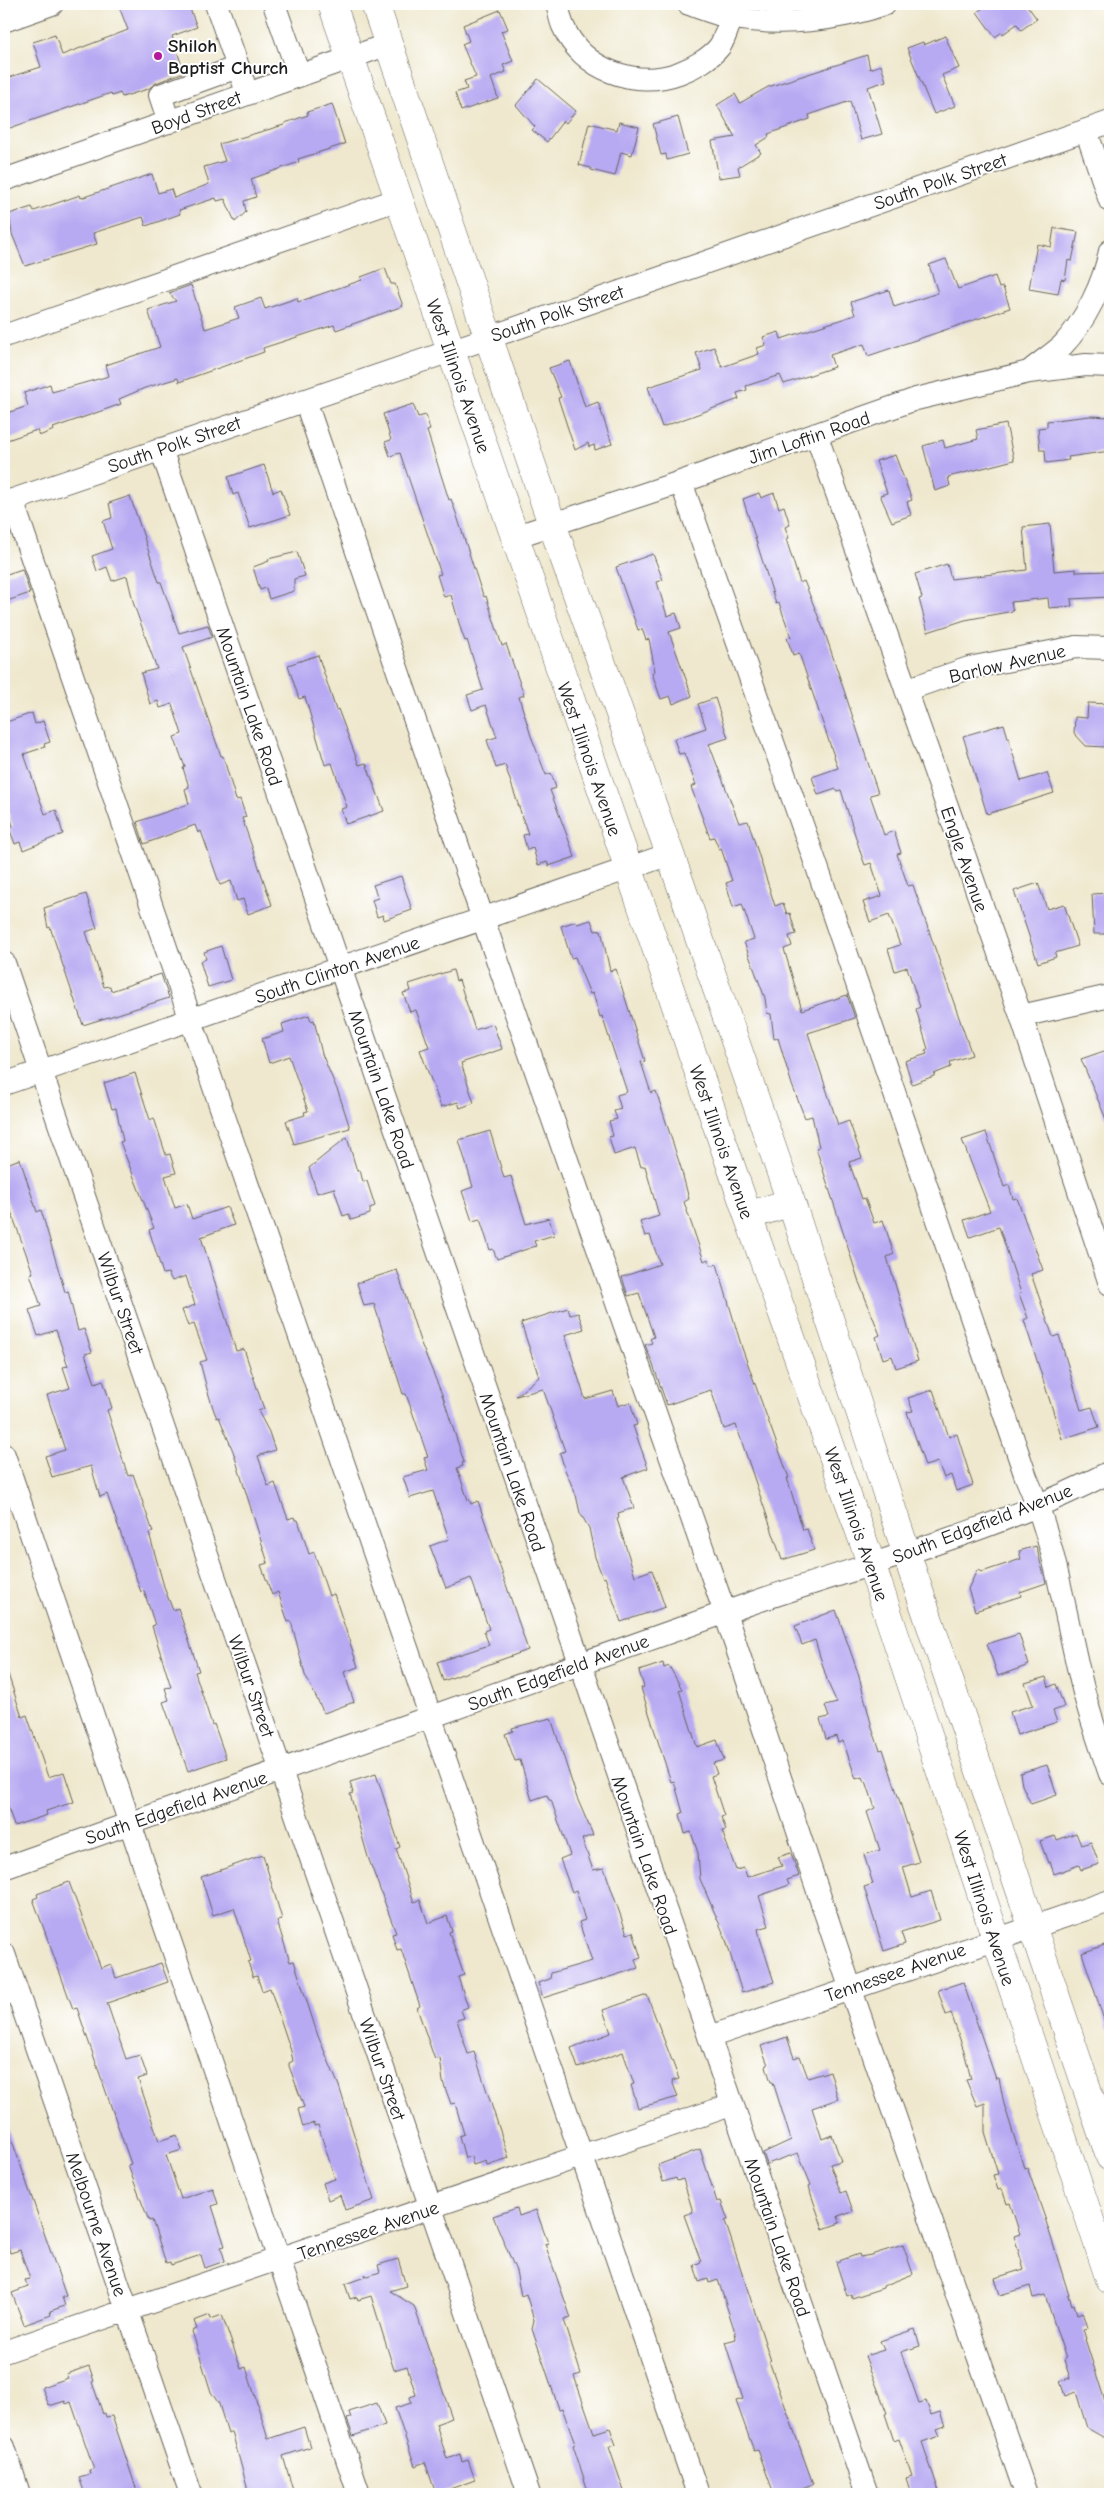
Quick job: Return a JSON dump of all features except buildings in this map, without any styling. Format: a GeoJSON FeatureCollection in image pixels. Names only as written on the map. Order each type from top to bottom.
{"type":"FeatureCollection","features":[{"type":"Feature","properties":{"kind":"main road","name":"West Illinois Avenue"},"geometry":{"type":"LineString","coordinates":[[332,4],[748,1216],[871,1563],[1110,2280]]}},
{"type":"Feature","properties":{"kind":"main road","name":"West Illinois Avenue"},"geometry":{"type":"LineString","coordinates":[[375,4],[552,524],[670,854],[791,1202],[906,1553],[1110,2157]]}},
{"type":"Feature","properties":{"kind":"main road"},"geometry":{"type":"LineString","coordinates":[[748,1216],[791,1202]]}},
{"type":"Feature","properties":{"kind":"street"},"geometry":{"type":"LineString","coordinates":[[4,21],[52,4]]}},
{"type":"Feature","properties":{"kind":"street"},"geometry":{"type":"LineString","coordinates":[[216,4],[247,93]]}},
{"type":"Feature","properties":{"kind":"street"},"geometry":{"type":"LineString","coordinates":[[274,4],[298,75]]}},
{"type":"Feature","properties":{"kind":"street"},"geometry":{"type":"LineString","coordinates":[[557,4],[563,26],[580,52],[604,69],[633,79],[664,79],[692,68],[719,46],[732,18]]}},
{"type":"Feature","properties":{"kind":"street"},"geometry":{"type":"LineString","coordinates":[[689,4],[732,18],[807,21],[836,17],[885,4]]}},
{"type":"Feature","properties":{"kind":"street","name":"Boyd Street"},"geometry":{"type":"LineString","coordinates":[[4,180],[389,44]]}},
{"type":"Feature","properties":{"kind":"street"},"geometry":{"type":"LineString","coordinates":[[169,122],[160,95],[238,66]]}},
{"type":"Feature","properties":{"kind":"street","name":"South Polk Street"},"geometry":{"type":"LineString","coordinates":[[8,501],[450,351],[1110,122]]}},
{"type":"Feature","properties":{"kind":"street"},"geometry":{"type":"LineString","coordinates":[[1086,130],[1110,201]]}},
{"type":"Feature","properties":{"kind":"street"},"geometry":{"type":"LineString","coordinates":[[4,336],[400,199]]}},
{"type":"Feature","properties":{"kind":"street"},"geometry":{"type":"LineString","coordinates":[[1029,372],[1062,346],[1085,316],[1108,264],[1110,251]]}},
{"type":"Feature","properties":{"kind":"street","name":"Jim Loftin Road"},"geometry":{"type":"LineString","coordinates":[[514,537],[681,482],[916,399],[1029,372],[1086,365],[1110,366]]}},
{"type":"Feature","properties":{"kind":"street"},"geometry":{"type":"LineString","coordinates":[[305,400],[483,919],[725,1613],[850,1987],[1026,2494]]}},
{"type":"Feature","properties":{"kind":"street","name":"Engle Avenue"},"geometry":{"type":"LineString","coordinates":[[816,434],[1021,1016],[1110,1284]]}},
{"type":"Feature","properties":{"kind":"street","name":"Mountain Lake Road"},"geometry":{"type":"LineString","coordinates":[[161,449],[731,2105],[867,2494]]}},
{"type":"Feature","properties":{"kind":"street"},"geometry":{"type":"LineString","coordinates":[[681,482],[816,864],[1026,1477],[1038,1505],[1083,1687],[1110,1774]]}},
{"type":"Feature","properties":{"kind":"street"},"geometry":{"type":"LineString","coordinates":[[8,501],[191,1019],[698,2494]]}},
{"type":"Feature","properties":{"kind":"street","name":"Barlow Avenue"},"geometry":{"type":"LineString","coordinates":[[906,690],[969,668],[1076,647],[1110,648]]}},
{"type":"Feature","properties":{"kind":"street","name":"South Clinton Avenue"},"geometry":{"type":"LineString","coordinates":[[4,1084],[670,854]]}},
{"type":"Feature","properties":{"kind":"street","name":"Wilbur Street"},"geometry":{"type":"LineString","coordinates":[[4,963],[529,2494]]}},
{"type":"Feature","properties":{"kind":"street"},"geometry":{"type":"LineString","coordinates":[[1021,1016],[1110,996]]}},
{"type":"Feature","properties":{"kind":"street"},"geometry":{"type":"LineString","coordinates":[[4,1455],[359,2494]]}},
{"type":"Feature","properties":{"kind":"street","name":"South Edgefield Avenue"},"geometry":{"type":"LineString","coordinates":[[4,1868],[725,1613],[871,1563],[926,1548],[1038,1505],[1110,1472]]}},
{"type":"Feature","properties":{"kind":"street","name":"Tennessee Avenue"},"geometry":{"type":"LineString","coordinates":[[709,2037],[850,1987],[1110,1901]]}},
{"type":"Feature","properties":{"kind":"street","name":"Melbourne Avenue"},"geometry":{"type":"LineString","coordinates":[[4,1954],[190,2494]]}},
{"type":"Feature","properties":{"kind":"street","name":"Tennessee Avenue"},"geometry":{"type":"LineString","coordinates":[[4,2352],[280,2260],[731,2105]]}},
{"type":"Feature","properties":{"kind":"street"},"geometry":{"type":"LineString","coordinates":[[4,2447],[19,2494]]}},
{"type":"Feature","properties":{"kind":"place","name":"Shiloh Baptist Church"},"geometry":{"type":"Point","coordinates":[158,56]}}]}
